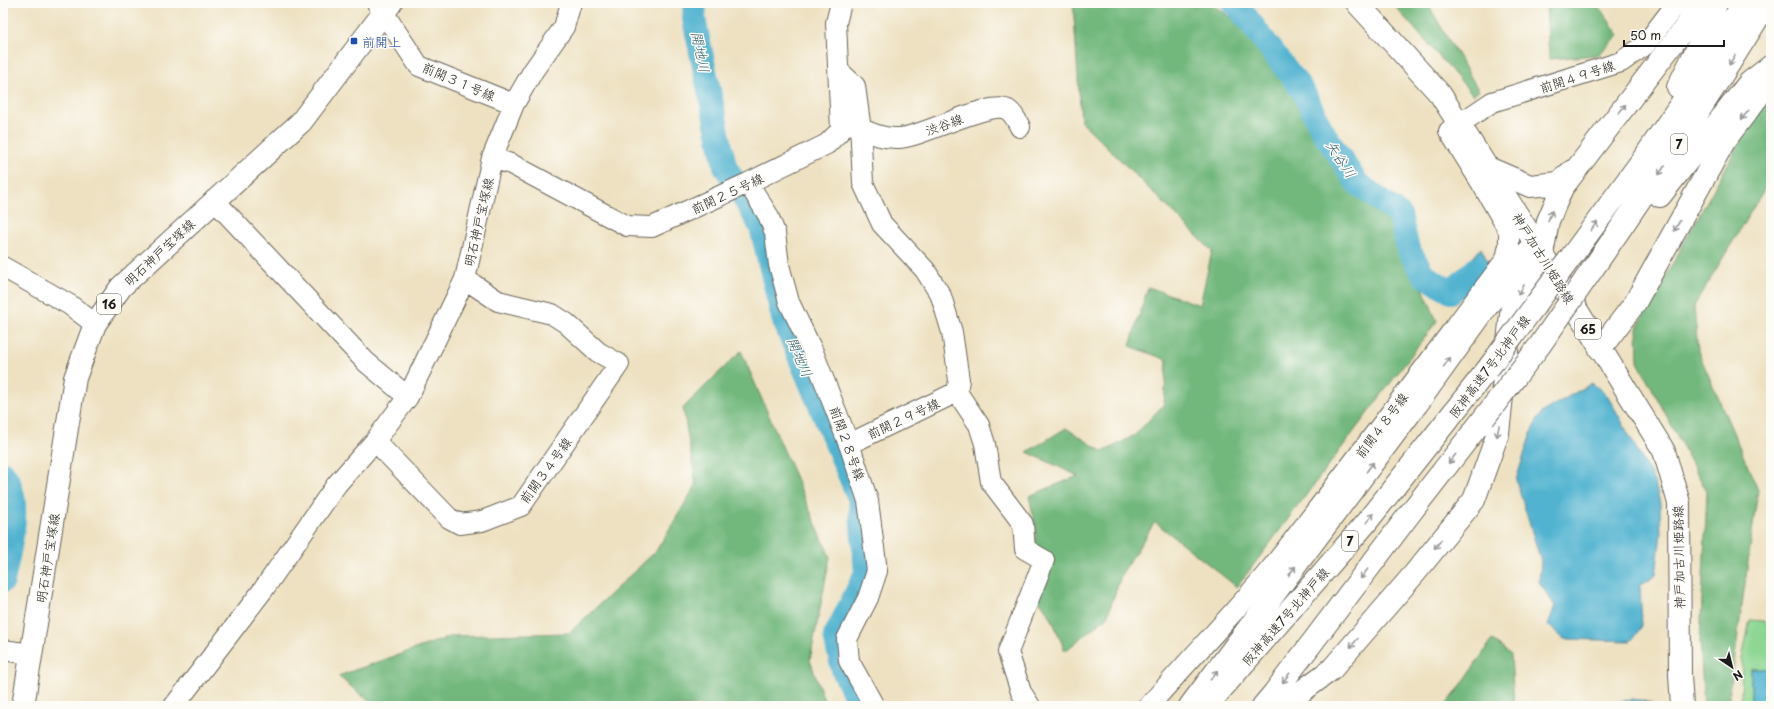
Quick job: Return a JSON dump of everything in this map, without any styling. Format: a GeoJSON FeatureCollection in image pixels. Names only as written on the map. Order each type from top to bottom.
{"type":"FeatureCollection","features":[{"type":"Feature","properties":{"kind":"main road","name":"神戸加古川姫路線"},"geometry":{"type":"LineString","coordinates":[[1357,3],[1440,94],[1542,253],[1664,451],[1679,503],[1680,675],[1682,706]]}},
{"type":"Feature","properties":{"kind":"main road"},"geometry":{"type":"LineString","coordinates":[[1282,706],[1332,669],[1415,574],[1474,500],[1498,433],[1512,305],[1542,253],[1548,221],[1562,188],[1687,25],[1699,3]]}},
{"type":"Feature","properties":{"kind":"main road"},"geometry":{"type":"LineString","coordinates":[[1646,155],[1655,132],[1712,19],[1716,3]]}},
{"type":"Feature","properties":{"kind":"main road","name":"阪神高速7号北神戸線"},"geometry":{"type":"LineString","coordinates":[[1206,706],[1365,524],[1488,370],[1646,155],[1700,76],[1743,3]]}},
{"type":"Feature","properties":{"kind":"main road","name":"阪神高速7号北神戸線"},"geometry":{"type":"LineString","coordinates":[[1263,706],[1586,284],[1716,86],[1767,3]]}},
{"type":"Feature","properties":{"kind":"main road","name":"明石神戸宝塚線"},"geometry":{"type":"LineString","coordinates":[[23,706],[17,652],[75,378],[95,324],[121,287],[214,200],[301,122],[384,6]]}},
{"type":"Feature","properties":{"kind":"main road"},"geometry":{"type":"LineString","coordinates":[[1586,284],[1749,83],[1771,66]]}},
{"type":"Feature","properties":{"kind":"main road"},"geometry":{"type":"LineString","coordinates":[[1600,349],[1635,303],[1725,140],[1760,94],[1771,87]]}},
{"type":"Feature","properties":{"kind":"main road"},"geometry":{"type":"LineString","coordinates":[[1486,167],[1530,186],[1558,183],[1580,164]]}},
{"type":"Feature","properties":{"kind":"main road"},"geometry":{"type":"LineString","coordinates":[[1190,706],[1417,404],[1521,259],[1542,253]]}},
{"type":"Feature","properties":{"kind":"street","name":"明石神戸宝塚線"},"geometry":{"type":"LineString","coordinates":[[174,706],[263,590],[337,484],[375,441],[408,397],[465,279],[492,158],[514,104],[533,71],[564,27],[571,3]]}},
{"type":"Feature","properties":{"kind":"street","name":"前開２５号線"},"geometry":{"type":"LineString","coordinates":[[492,158],[511,164],[627,226],[652,227],[742,186],[827,144],[842,130],[836,23],[841,3]]}},
{"type":"Feature","properties":{"kind":"street","name":"前開４９号線"},"geometry":{"type":"LineString","coordinates":[[1459,124],[1492,102],[1621,62],[1645,45],[1677,3]]}},
{"type":"Feature","properties":{"kind":"street","name":"前開３１号線"},"geometry":{"type":"LineString","coordinates":[[384,6],[419,66],[514,104]]}},
{"type":"Feature","properties":{"kind":"street"},"geometry":{"type":"LineString","coordinates":[[839,71],[855,86],[860,128],[863,183],[882,224],[925,270],[941,296],[952,332],[959,380],[957,392],[979,425],[985,444],[991,482],[1023,524],[1025,549],[1044,560],[1008,652],[1020,692],[1030,706]]}},
{"type":"Feature","properties":{"kind":"street","name":"渋谷線"},"geometry":{"type":"LineString","coordinates":[[860,128],[880,137],[899,138],[922,132],[992,107],[1007,109],[1016,119],[1020,128]]}},
{"type":"Feature","properties":{"kind":"street","name":"前開４８号線"},"geometry":{"type":"LineString","coordinates":[[1149,706],[1239,606],[1276,561],[1506,259],[1509,245],[1508,231],[1482,184],[1449,131],[1459,124]]}},
{"type":"Feature","properties":{"kind":"street","name":"前開２８号線"},"geometry":{"type":"LineString","coordinates":[[742,186],[768,215],[775,233],[779,265],[788,302],[814,352],[849,444],[868,501],[877,571],[868,598],[846,639],[849,661],[874,706]]}},
{"type":"Feature","properties":{"kind":"street"},"geometry":{"type":"LineString","coordinates":[[214,200],[366,362],[408,397]]}},
{"type":"Feature","properties":{"kind":"street"},"geometry":{"type":"LineString","coordinates":[[7,270],[70,305],[95,324]]}},
{"type":"Feature","properties":{"kind":"street","name":"前開３４号線"},"geometry":{"type":"LineString","coordinates":[[375,441],[449,518],[460,524],[482,521],[521,506],[619,364],[598,352],[566,323],[552,314],[498,301],[465,279]]}},
{"type":"Feature","properties":{"kind":"street","name":"前開２９号線"},"geometry":{"type":"LineString","coordinates":[[849,444],[957,392]]}},
{"type":"Feature","properties":{"kind":"green space"},"geometry":{"type":"Polygon","coordinates":[[[1073,3],[1210,3],[1253,32],[1395,224],[1437,321],[1237,587],[1155,522],[1122,573],[1107,617],[1065,651],[1051,617],[1034,593],[1036,528],[1029,496],[1078,476],[1027,452],[1066,428],[1103,452],[1135,435],[1164,404],[1167,360],[1130,346],[1148,287],[1200,305],[1212,251],[1081,121],[1073,3]]]}},
{"type":"Feature","properties":{"kind":"green space"},"geometry":{"type":"Polygon","coordinates":[[[1392,3],[1427,3],[1479,91],[1473,95],[1392,3]]]}},
{"type":"Feature","properties":{"kind":"green space"},"geometry":{"type":"Polygon","coordinates":[[[1546,3],[1596,3],[1619,35],[1598,55],[1549,59],[1546,3]]]}},
{"type":"Feature","properties":{"kind":"green space"},"geometry":{"type":"Polygon","coordinates":[[[1771,99],[1771,178],[1694,306],[1698,351],[1758,490],[1728,706],[1704,706],[1700,641],[1707,492],[1638,362],[1637,328],[1758,109],[1771,99]]]}},
{"type":"Feature","properties":{"kind":"green space"},"geometry":{"type":"Polygon","coordinates":[[[741,351],[830,557],[810,660],[826,706],[375,706],[338,676],[452,636],[569,633],[656,551],[696,485],[683,408],[741,351]]]}},
{"type":"Feature","properties":{"kind":"green space"},"geometry":{"type":"Polygon","coordinates":[[[1750,620],[1763,621],[1771,627],[1771,669],[1751,669],[1751,706],[1741,706],[1742,659],[1750,620]]]}},
{"type":"Feature","properties":{"kind":"green space"},"geometry":{"type":"Polygon","coordinates":[[[1492,640],[1511,655],[1514,706],[1444,706],[1455,694],[1492,640]]]}},
{"type":"Feature","properties":{"kind":"water"},"geometry":{"type":"Polygon","coordinates":[[[1481,248],[1488,262],[1470,287],[1450,286],[1481,248]]]}},
{"type":"Feature","properties":{"kind":"water"},"geometry":{"type":"Polygon","coordinates":[[[1592,383],[1608,396],[1655,483],[1660,503],[1661,534],[1656,575],[1640,586],[1642,626],[1631,641],[1564,639],[1548,625],[1555,606],[1539,582],[1541,561],[1516,480],[1532,430],[1542,412],[1592,383]]]}},
{"type":"Feature","properties":{"kind":"water"},"geometry":{"type":"Polygon","coordinates":[[[1751,669],[1771,669],[1771,706],[1751,706],[1751,669]]]}},
{"type":"Feature","properties":{"kind":"water"},"geometry":{"type":"Polygon","coordinates":[[[1633,699],[1652,703],[1655,706],[1597,706],[1633,699]]]}},
{"type":"Feature","properties":{"kind":"waterway","name":"開地川"},"geometry":{"type":"LineString","coordinates":[[695,3],[694,19],[725,166],[761,227],[783,318],[860,500],[866,573],[835,636],[843,670],[860,706]]}},
{"type":"Feature","properties":{"kind":"waterway","name":"矢谷川"},"geometry":{"type":"LineString","coordinates":[[1233,3],[1237,5],[1303,91],[1322,130],[1357,183],[1400,215],[1408,249],[1424,275],[1451,292],[1476,269]]}},
{"type":"Feature","properties":{"kind":"waterway"},"geometry":{"type":"LineString","coordinates":[[3,473],[10,484],[14,511],[14,525],[3,581]]}},
{"type":"Feature","properties":{"kind":"place","name":"前開上"},"geometry":{"type":"Point","coordinates":[354,41]}}]}
